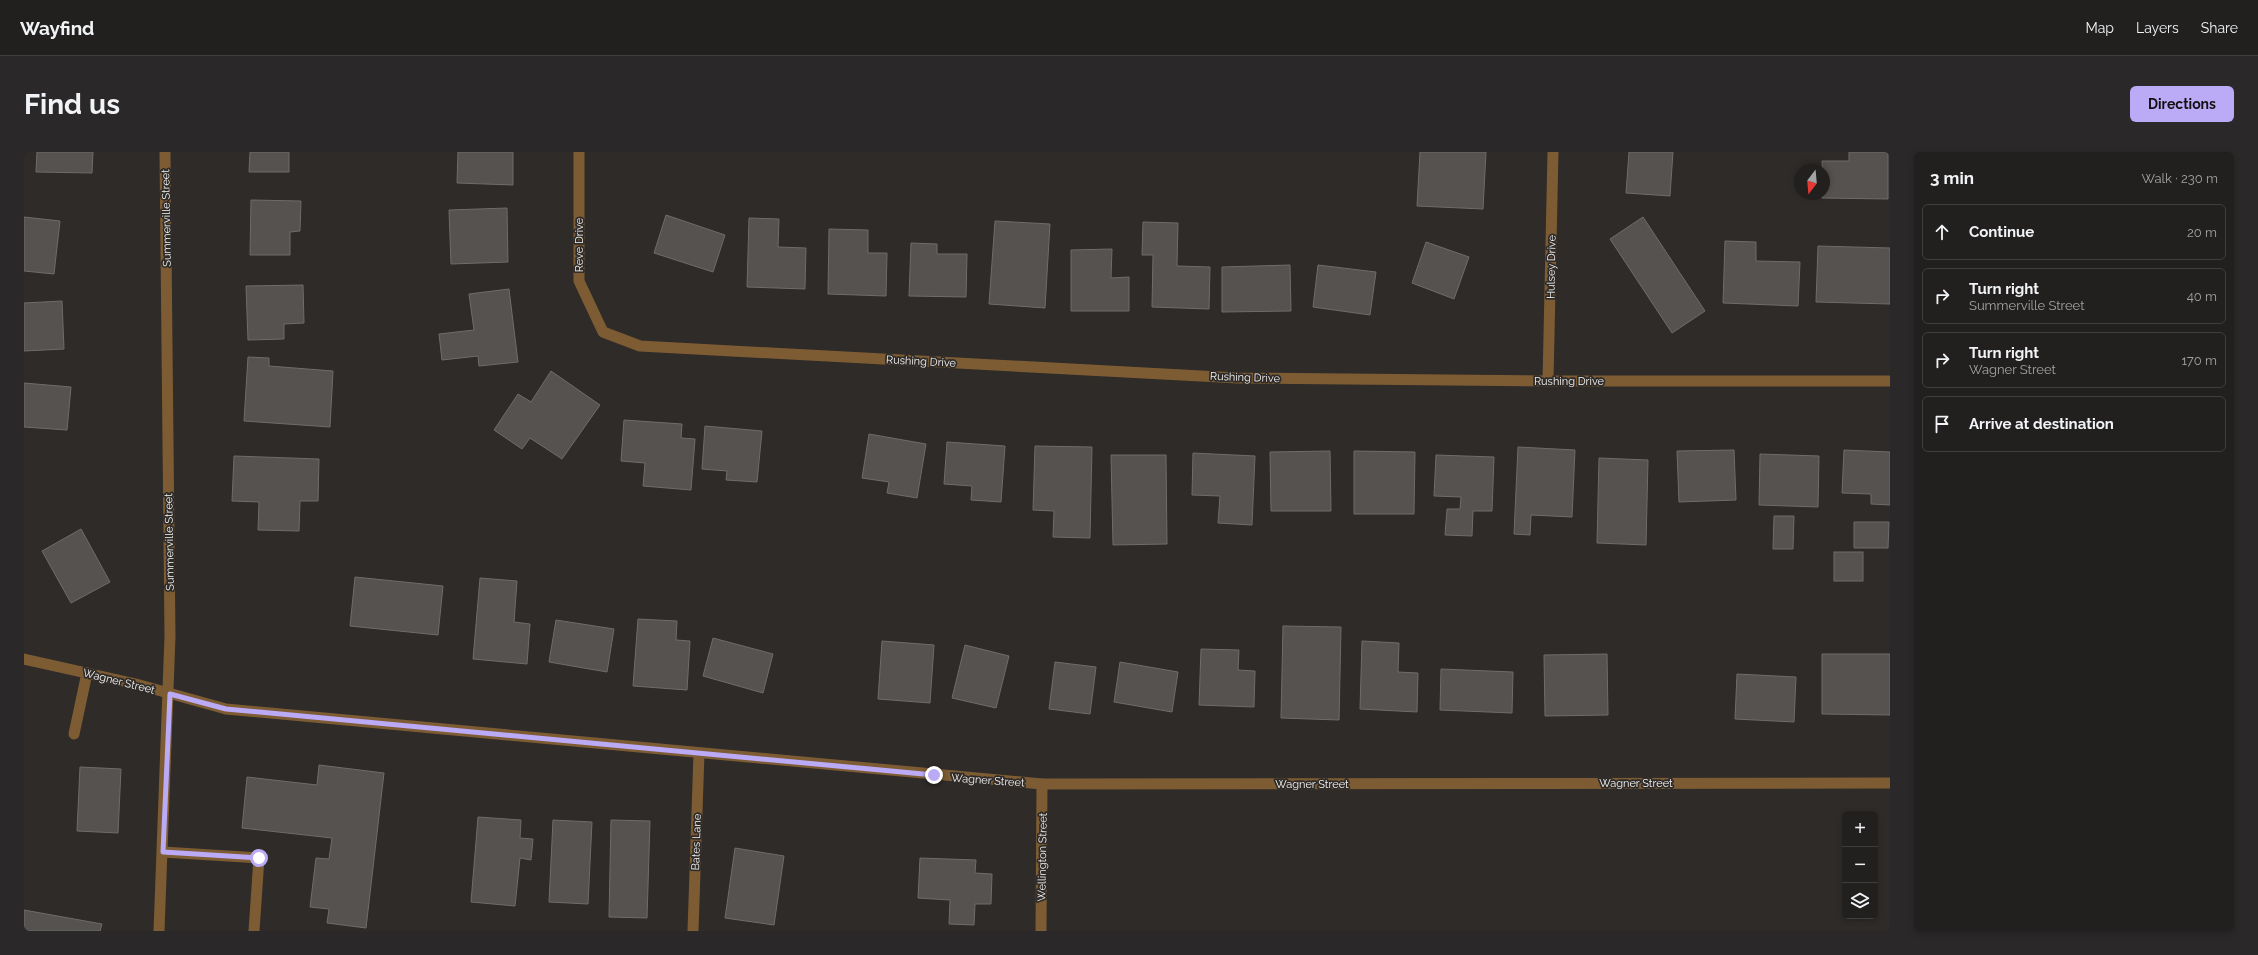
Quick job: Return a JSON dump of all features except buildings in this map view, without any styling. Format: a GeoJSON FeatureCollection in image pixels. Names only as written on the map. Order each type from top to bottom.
{"type":"FeatureCollection","features":[{"type":"Feature","properties":{"kind":"street","name":"Summerville Street"},"geometry":{"type":"LineString","coordinates":[[159,931],[170,694],[165,152]]}},
{"type":"Feature","properties":{"kind":"street","name":"Reve Drive"},"geometry":{"type":"LineString","coordinates":[[579,152],[579,281],[603,332]]}},
{"type":"Feature","properties":{"kind":"street","name":"Hulsey Drive"},"geometry":{"type":"LineString","coordinates":[[1548,381],[1553,152]]}},
{"type":"Feature","properties":{"kind":"street","name":"Rushing Drive"},"geometry":{"type":"LineString","coordinates":[[603,332],[640,346],[1222,377],[1548,381],[1890,381]]}},
{"type":"Feature","properties":{"kind":"street","name":"Wagner Street"},"geometry":{"type":"LineString","coordinates":[[24,659],[136,684],[226,709],[1042,784],[1890,783]]}},
{"type":"Feature","properties":{"kind":"street"},"geometry":{"type":"LineString","coordinates":[[74,734],[87,674]]}},
{"type":"Feature","properties":{"kind":"street","name":"Bates Lane"},"geometry":{"type":"LineString","coordinates":[[693,931],[699,753]]}},
{"type":"Feature","properties":{"kind":"street","name":"Wellington Street"},"geometry":{"type":"LineString","coordinates":[[1041,931],[1042,784]]}},
{"type":"Feature","properties":{"kind":"street"},"geometry":{"type":"LineString","coordinates":[[163,852],[259,858],[254,931]]}},
{"type":"Feature","properties":{"kind":"route"},"geometry":{"type":"LineString","coordinates":[[259,858],[163,852],[170,694],[226,709],[934,775]]}}]}
